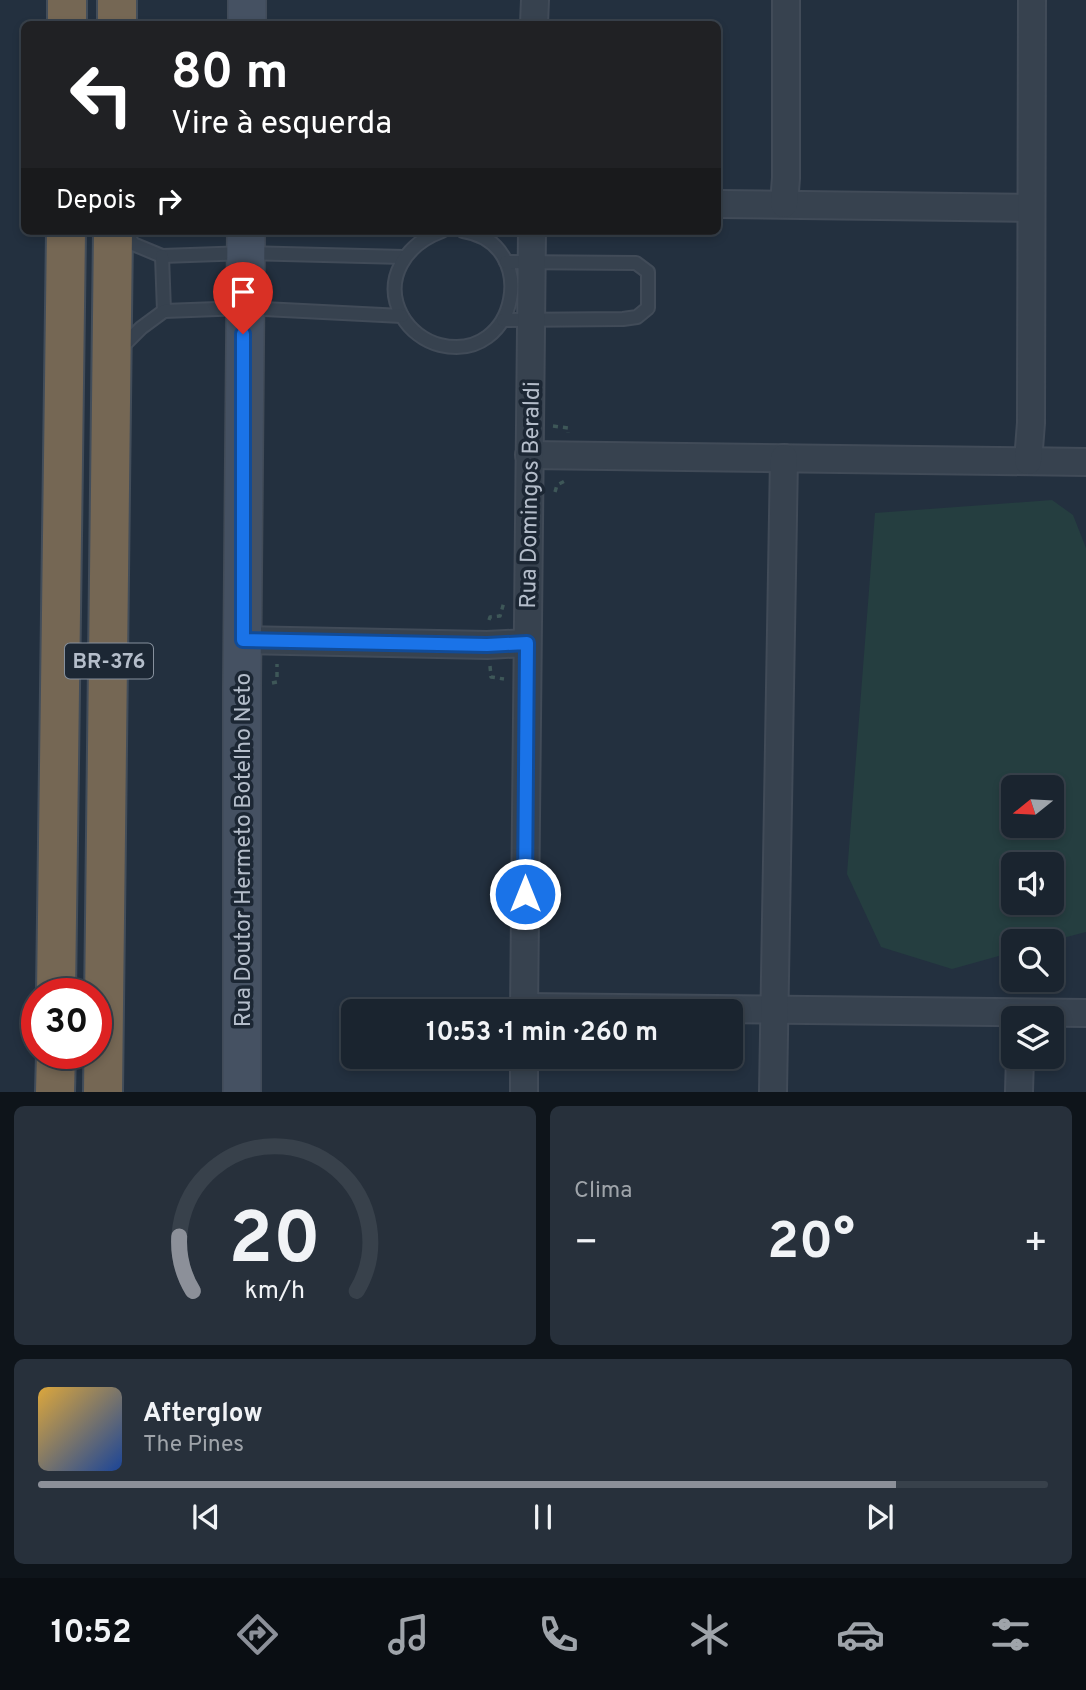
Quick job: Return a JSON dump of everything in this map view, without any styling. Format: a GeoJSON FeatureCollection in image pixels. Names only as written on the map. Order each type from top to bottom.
{"type":"FeatureCollection","features":[{"type":"Feature","properties":{"kind":"highway"},"geometry":{"type":"LineString","coordinates":[[66,0],[67,21]]}},
{"type":"Feature","properties":{"kind":"highway"},"geometry":{"type":"LineString","coordinates":[[117,0],[117,21]]}},
{"type":"Feature","properties":{"kind":"highway","name":"BR-376"},"geometry":{"type":"LineString","coordinates":[[57,978],[66,235]]}},
{"type":"Feature","properties":{"kind":"highway","name":"BR-376"},"geometry":{"type":"LineString","coordinates":[[103,1091],[113,235]]}},
{"type":"Feature","properties":{"kind":"highway"},"geometry":{"type":"LineString","coordinates":[[55,1091],[56,1069]]}},
{"type":"Feature","properties":{"kind":"street"},"geometry":{"type":"LineString","coordinates":[[247,0],[247,21]]}},
{"type":"Feature","properties":{"kind":"street"},"geometry":{"type":"LineString","coordinates":[[534,21],[535,0]]}},
{"type":"Feature","properties":{"kind":"street"},"geometry":{"type":"LineString","coordinates":[[784,204],[786,0]]}},
{"type":"Feature","properties":{"kind":"street"},"geometry":{"type":"LineString","coordinates":[[1028,461],[1031,423],[1032,0]]}},
{"type":"Feature","properties":{"kind":"street"},"geometry":{"type":"LineString","coordinates":[[721,204],[1031,208]]}},
{"type":"Feature","properties":{"kind":"street","name":"Rua Domingos Beraldi"},"geometry":{"type":"LineString","coordinates":[[524,999],[531,320],[519,262],[530,235]]}},
{"type":"Feature","properties":{"kind":"street","name":"Rua Doutor Hermeto Botelho Neto"},"geometry":{"type":"LineString","coordinates":[[242,1091],[246,242]]}},
{"type":"Feature","properties":{"kind":"street"},"geometry":{"type":"LineString","coordinates":[[529,455],[1086,462]]}},
{"type":"Feature","properties":{"kind":"street"},"geometry":{"type":"LineString","coordinates":[[773,1091],[784,458]]}},
{"type":"Feature","properties":{"kind":"street"},"geometry":{"type":"LineString","coordinates":[[243,640],[487,645],[527,643]]}},
{"type":"Feature","properties":{"kind":"street"},"geometry":{"type":"LineString","coordinates":[[743,1010],[1001,1016]]}},
{"type":"Feature","properties":{"kind":"street"},"geometry":{"type":"LineString","coordinates":[[1064,1014],[1086,1013]]}},
{"type":"Feature","properties":{"kind":"street"},"geometry":{"type":"LineString","coordinates":[[524,1069],[524,1091]]}},
{"type":"Feature","properties":{"kind":"street"},"geometry":{"type":"LineString","coordinates":[[1019,1091],[1020,1069]]}},
{"type":"Feature","properties":{"kind":"lane"},"geometry":{"type":"LineString","coordinates":[[127,235],[133,244],[162,256],[246,242],[404,257]]}},
{"type":"Feature","properties":{"kind":"lane"},"geometry":{"type":"LineString","coordinates":[[434,235],[421,241],[404,257],[396,286],[402,316],[422,338],[436,345],[467,346],[494,332],[510,307],[511,276],[519,262]]}},
{"type":"Feature","properties":{"kind":"lane"},"geometry":{"type":"LineString","coordinates":[[474,235],[485,239],[519,262],[636,263],[648,272],[648,308],[637,317],[503,320]]}},
{"type":"Feature","properties":{"kind":"lane"},"geometry":{"type":"LineString","coordinates":[[162,256],[163,312]]}},
{"type":"Feature","properties":{"kind":"lane"},"geometry":{"type":"LineString","coordinates":[[113,357],[141,328],[163,312],[244,308],[402,316]]}},
{"type":"Feature","properties":{"kind":"path"},"geometry":{"type":"LineString","coordinates":[[527,604],[502,602],[500,616],[489,617],[487,645],[491,677],[527,682]]}},
{"type":"Feature","properties":{"kind":"green space"},"geometry":{"type":"Polygon","coordinates":[[[1052,500],[1073,515],[1086,548],[1086,932],[1064,938],[1064,929],[1001,929],[1001,955],[952,969],[881,947],[847,874],[875,513],[1052,500]]]}},
{"type":"Feature","properties":{"kind":"route"},"geometry":{"type":"LineString","coordinates":[[243,334],[243,640],[487,645],[527,643],[525,894]]}}]}
